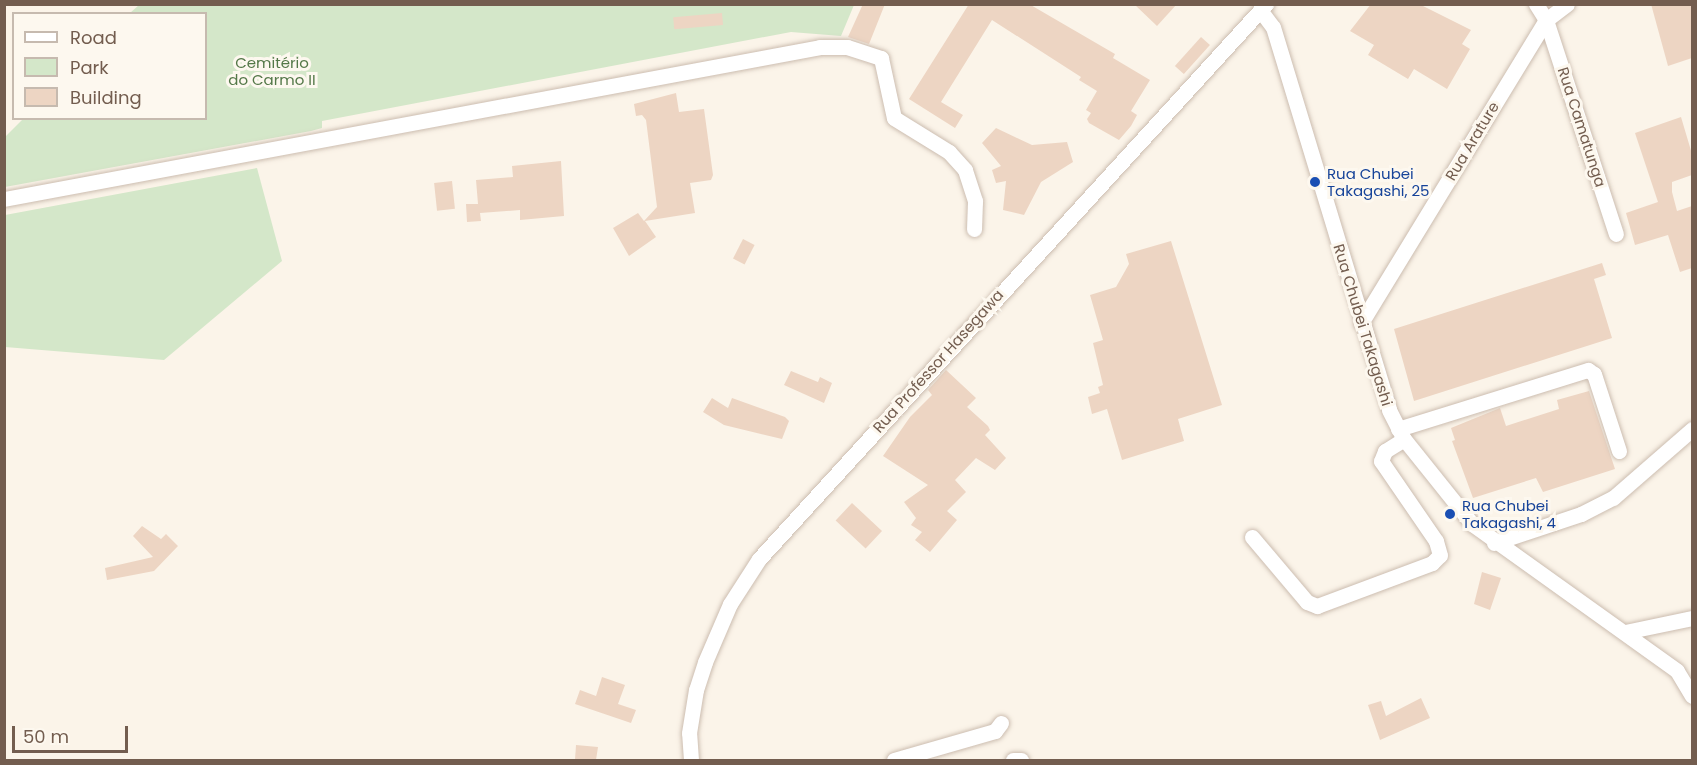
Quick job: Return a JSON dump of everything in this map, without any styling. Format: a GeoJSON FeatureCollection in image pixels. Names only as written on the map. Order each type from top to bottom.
{"type":"FeatureCollection","features":[{"type":"Feature","properties":{"kind":"street","name":"Rua Camatunga"},"geometry":{"type":"LineString","coordinates":[[1536,4],[1546,20],[1616,234]]}},
{"type":"Feature","properties":{"kind":"street"},"geometry":{"type":"LineString","coordinates":[[1546,20],[1567,4]]}},
{"type":"Feature","properties":{"kind":"street","name":"Rua Chubei Takagashi"},"geometry":{"type":"LineString","coordinates":[[1263,7],[1273,27],[1389,410],[1401,434],[1472,524],[1494,543],[1625,632],[1677,671],[1692,696]]}},
{"type":"Feature","properties":{"kind":"street","name":"Rua Professor Hasegawa"},"geometry":{"type":"LineString","coordinates":[[691,760],[689,733],[696,690],[705,662],[730,604],[759,559],[1263,7]]}},
{"type":"Feature","properties":{"kind":"street","name":"Rua Arature"},"geometry":{"type":"LineString","coordinates":[[1361,323],[1546,20]]}},
{"type":"Feature","properties":{"kind":"street"},"geometry":{"type":"LineString","coordinates":[[4,199],[820,47],[847,47],[881,58],[894,118],[949,152],[965,170],[975,201],[974,230]]}},
{"type":"Feature","properties":{"kind":"street"},"geometry":{"type":"LineString","coordinates":[[1252,537],[1307,602],[1317,606],[1432,564],[1440,555],[1436,541],[1381,462],[1385,451],[1401,434],[1588,370],[1594,374],[1619,451]]}},
{"type":"Feature","properties":{"kind":"street"},"geometry":{"type":"LineString","coordinates":[[1494,543],[1581,514],[1613,498],[1692,429]]}},
{"type":"Feature","properties":{"kind":"street"},"geometry":{"type":"LineString","coordinates":[[1625,632],[1692,618]]}},
{"type":"Feature","properties":{"kind":"street"},"geometry":{"type":"LineString","coordinates":[[894,760],[995,731],[1001,723]]}},
{"type":"Feature","properties":{"kind":"street"},"geometry":{"type":"LineString","coordinates":[[1013,760],[1021,760]]}},
{"type":"Feature","properties":{"kind":"green space","name":"Cemitério do Carmo II"},"geometry":{"type":"Polygon","coordinates":[[[139,5],[854,5],[841,36],[791,32],[322,121],[322,128],[311,131],[5,187],[5,137],[22,120],[207,120],[207,12],[131,12],[139,5]]]}},
{"type":"Feature","properties":{"kind":"green space"},"geometry":{"type":"Polygon","coordinates":[[[257,168],[282,261],[164,360],[5,347],[5,215],[257,168]]]}},
{"type":"Feature","properties":{"kind":"building"},"geometry":{"type":"Polygon","coordinates":[[[863,4],[885,4],[869,44],[848,37],[863,4]]]}},
{"type":"Feature","properties":{"kind":"building"},"geometry":{"type":"Polygon","coordinates":[[[969,4],[1029,4],[1115,54],[1113,58],[1150,80],[1131,111],[1137,115],[1131,126],[1119,140],[1089,123],[1087,119],[1091,113],[1086,110],[1097,91],[1079,80],[1081,77],[992,20],[941,102],[963,115],[955,128],[909,99],[969,4]]]}},
{"type":"Feature","properties":{"kind":"building"},"geometry":{"type":"Polygon","coordinates":[[[1134,4],[1177,4],[1157,26],[1134,4]]]}},
{"type":"Feature","properties":{"kind":"building"},"geometry":{"type":"Polygon","coordinates":[[[1371,4],[1419,4],[1471,30],[1462,44],[1470,49],[1447,89],[1414,69],[1408,79],[1368,55],[1374,45],[1350,31],[1371,4]]]}},
{"type":"Feature","properties":{"kind":"building"},"geometry":{"type":"Polygon","coordinates":[[[1651,4],[1692,4],[1692,58],[1668,66],[1651,4]]]}},
{"type":"Feature","properties":{"kind":"building"},"geometry":{"type":"Polygon","coordinates":[[[722,13],[723,25],[674,29],[673,17],[722,13]]]}},
{"type":"Feature","properties":{"kind":"building"},"geometry":{"type":"Polygon","coordinates":[[[1201,37],[1210,45],[1184,74],[1175,66],[1201,37]]]}},
{"type":"Feature","properties":{"kind":"building"},"geometry":{"type":"Polygon","coordinates":[[[676,93],[679,112],[704,109],[713,175],[711,180],[690,183],[695,213],[645,221],[656,237],[629,256],[613,228],[638,213],[644,221],[657,207],[646,120],[642,115],[636,116],[634,104],[676,93]]]}},
{"type":"Feature","properties":{"kind":"building"},"geometry":{"type":"Polygon","coordinates":[[[1681,117],[1692,154],[1692,175],[1672,182],[1672,192],[1677,211],[1692,206],[1692,268],[1680,272],[1668,235],[1635,245],[1626,213],[1658,202],[1635,133],[1681,117]]]}},
{"type":"Feature","properties":{"kind":"building"},"geometry":{"type":"Polygon","coordinates":[[[996,128],[1032,145],[1067,142],[1073,162],[1041,182],[1024,215],[1003,210],[1006,181],[996,183],[992,170],[1001,166],[982,143],[996,128]]]}},
{"type":"Feature","properties":{"kind":"building"},"geometry":{"type":"Polygon","coordinates":[[[561,161],[564,216],[520,220],[520,210],[480,213],[481,221],[467,222],[466,204],[478,204],[476,180],[513,177],[512,166],[561,161]]]}},
{"type":"Feature","properties":{"kind":"building"},"geometry":{"type":"Polygon","coordinates":[[[452,181],[455,209],[437,211],[434,183],[452,181]]]}},
{"type":"Feature","properties":{"kind":"building"},"geometry":{"type":"Polygon","coordinates":[[[743,239],[755,245],[745,265],[733,259],[743,239]]]}},
{"type":"Feature","properties":{"kind":"building"},"geometry":{"type":"Polygon","coordinates":[[[1171,241],[1222,405],[1178,419],[1184,441],[1122,460],[1107,409],[1092,414],[1088,397],[1100,393],[1098,387],[1103,385],[1093,343],[1103,340],[1090,295],[1116,287],[1129,264],[1126,254],[1171,241]]]}},
{"type":"Feature","properties":{"kind":"building"},"geometry":{"type":"Polygon","coordinates":[[[1602,263],[1606,275],[1594,279],[1612,338],[1414,401],[1394,329],[1602,263]]]}},
{"type":"Feature","properties":{"kind":"building"},"geometry":{"type":"Polygon","coordinates":[[[946,370],[976,398],[967,407],[988,426],[990,430],[985,435],[1006,458],[995,470],[976,458],[955,480],[966,492],[947,511],[957,520],[930,552],[915,540],[922,532],[911,525],[916,518],[904,502],[928,485],[883,456],[910,417],[932,395],[928,390],[946,370]]]}},
{"type":"Feature","properties":{"kind":"building"},"geometry":{"type":"Polygon","coordinates":[[[791,371],[818,382],[820,377],[832,383],[824,403],[784,385],[791,371]]]}},
{"type":"Feature","properties":{"kind":"building"},"geometry":{"type":"Polygon","coordinates":[[[1589,391],[1615,469],[1543,492],[1536,478],[1473,498],[1452,441],[1455,440],[1451,428],[1500,408],[1506,426],[1559,409],[1557,400],[1589,391]]]}},
{"type":"Feature","properties":{"kind":"building"},"geometry":{"type":"Polygon","coordinates":[[[712,398],[728,408],[732,398],[785,417],[789,421],[782,439],[724,425],[703,412],[712,398]]]}},
{"type":"Feature","properties":{"kind":"building"},"geometry":{"type":"Polygon","coordinates":[[[852,503],[882,531],[866,549],[836,521],[852,503]]]}},
{"type":"Feature","properties":{"kind":"building"},"geometry":{"type":"Polygon","coordinates":[[[142,526],[161,539],[166,534],[178,546],[154,571],[107,580],[105,568],[153,557],[133,536],[142,526]]]}},
{"type":"Feature","properties":{"kind":"building"},"geometry":{"type":"Polygon","coordinates":[[[1482,572],[1501,578],[1490,610],[1474,604],[1482,572]]]}},
{"type":"Feature","properties":{"kind":"building"},"geometry":{"type":"Polygon","coordinates":[[[602,677],[625,685],[618,704],[636,710],[631,723],[575,704],[580,690],[596,696],[602,677]]]}},
{"type":"Feature","properties":{"kind":"building"},"geometry":{"type":"Polygon","coordinates":[[[1421,698],[1430,718],[1380,740],[1368,705],[1381,701],[1386,716],[1421,698]]]}},
{"type":"Feature","properties":{"kind":"building"},"geometry":{"type":"Polygon","coordinates":[[[576,745],[598,747],[596,760],[575,760],[576,745]]]}},
{"type":"Feature","properties":{"kind":"place","name":"Rua Chubei Takagashi, 25"},"geometry":{"type":"Point","coordinates":[1315,182]}},
{"type":"Feature","properties":{"kind":"place","name":"Rua Chubei Takagashi, 4"},"geometry":{"type":"Point","coordinates":[1450,514]}}]}
